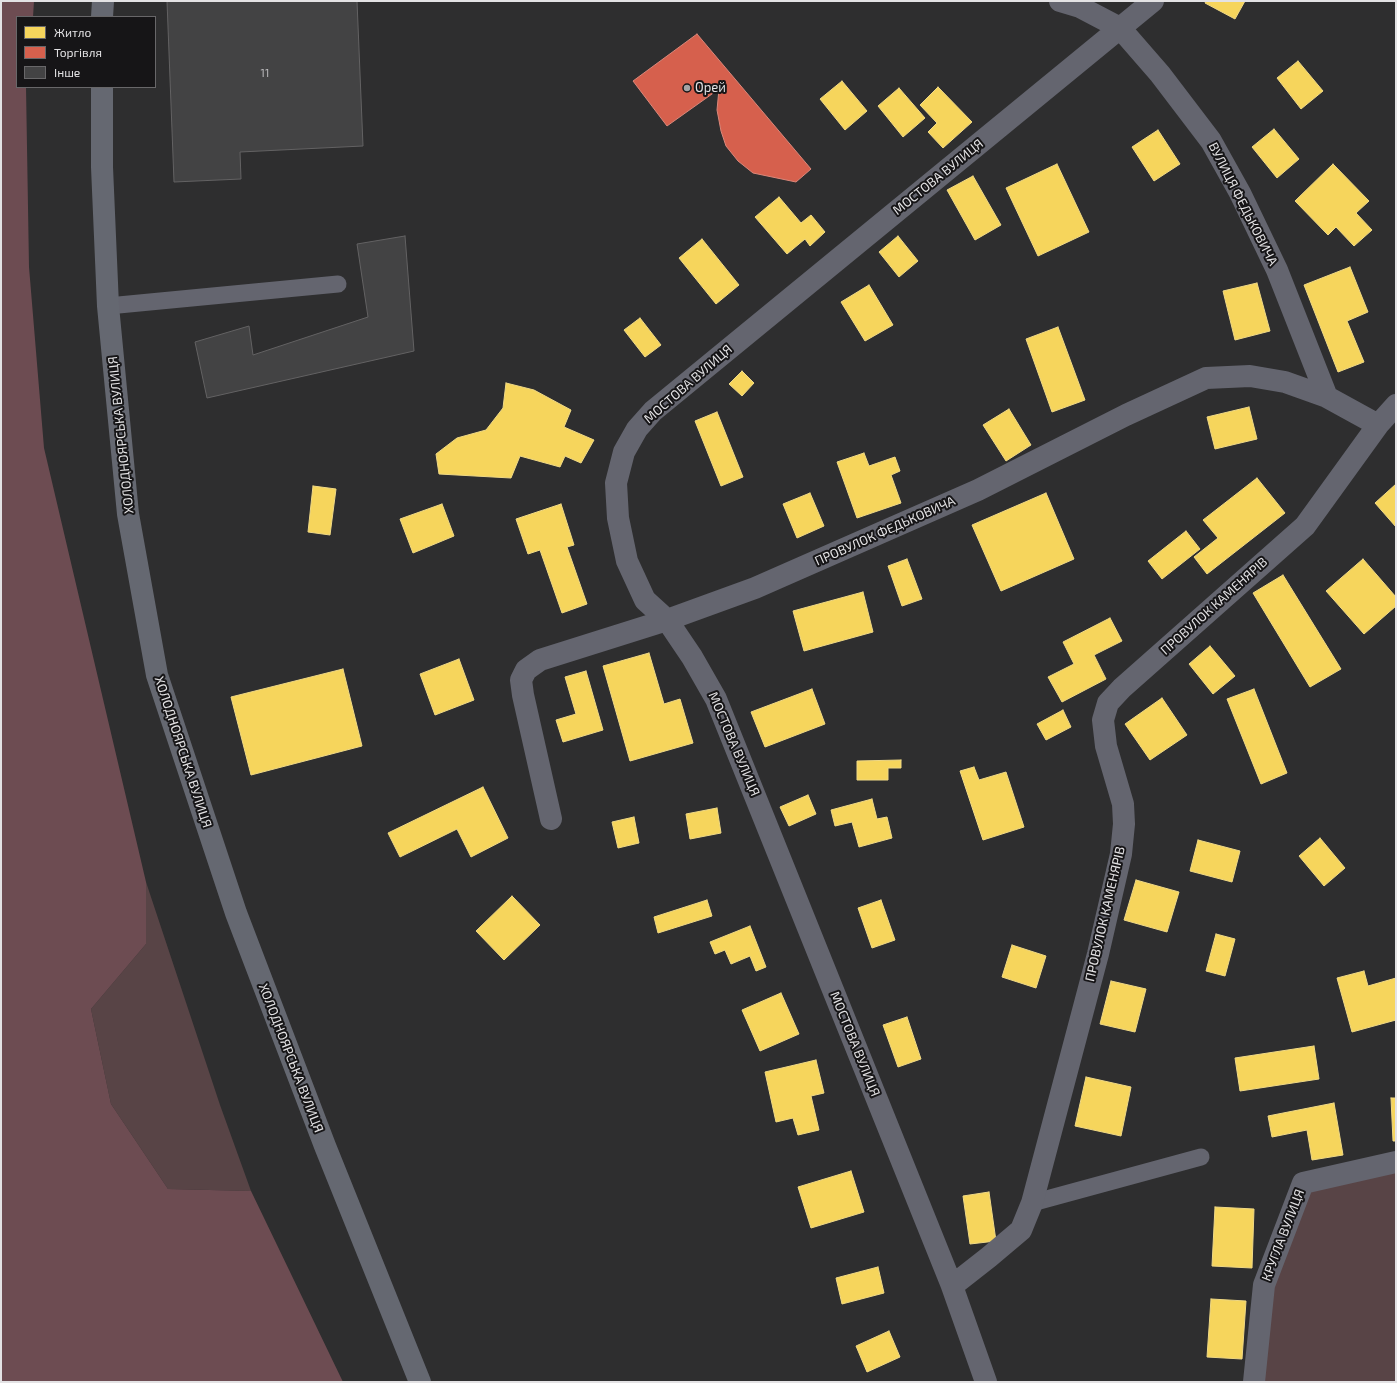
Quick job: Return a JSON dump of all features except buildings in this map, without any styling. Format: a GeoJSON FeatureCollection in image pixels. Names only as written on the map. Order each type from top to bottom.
{"type":"FeatureCollection","features":[{"type":"Feature","properties":{"kind":"main road"},"geometry":{"type":"LineString","coordinates":[[102,1],[102,16]]}},
{"type":"Feature","properties":{"kind":"main road","name":"ХОЛОДНОЯРСЬКА ВУЛИЦЯ"},"geometry":{"type":"LineString","coordinates":[[102,88],[102,167],[108,306],[128,514],[157,675],[236,913],[325,1146],[420,1382]]}},
{"type":"Feature","properties":{"kind":"street","name":"ВУЛИЦЯ ФЕДЬКОВИЧА"},"geometry":{"type":"LineString","coordinates":[[1060,1],[1080,7],[1120,28],[1160,74],[1211,141],[1240,192],[1277,270],[1327,397]]}},
{"type":"Feature","properties":{"kind":"street","name":"МОСТОВА ВУЛИЦЯ"},"geometry":{"type":"LineString","coordinates":[[986,1382],[952,1286],[716,699],[692,657],[667,620],[645,600],[627,561],[618,518],[616,483],[624,452],[637,429],[653,411],[1153,1]]}},
{"type":"Feature","properties":{"kind":"street","name":"ПРОВУЛОК ФЕДЬКОВИЧА"},"geometry":{"type":"LineString","coordinates":[[551,819],[522,695],[521,680],[526,670],[540,660],[667,620],[755,588],[978,490],[1126,415],[1206,378],[1250,376],[1285,382],[1327,397],[1378,425]]}},
{"type":"Feature","properties":{"kind":"street","name":"ПРОВУЛОК КАМЕНЯРІВ"},"geometry":{"type":"LineString","coordinates":[[952,1286],[1021,1230],[1032,1203],[1098,954],[1121,854],[1124,824],[1123,804],[1106,746],[1103,720],[1108,704],[1122,688],[1305,526],[1378,425],[1396,405]]}},
{"type":"Feature","properties":{"kind":"street","name":"КРУГЛА ВУЛИЦЯ"},"geometry":{"type":"LineString","coordinates":[[1254,1382],[1264,1285],[1302,1183],[1396,1162]]}},
{"type":"Feature","properties":{"kind":"lane"},"geometry":{"type":"LineString","coordinates":[[108,306],[338,284]]}},
{"type":"Feature","properties":{"kind":"lane"},"geometry":{"type":"LineString","coordinates":[[1032,1203],[1201,1157]]}},
{"type":"Feature","properties":{"kind":"shaded area"},"geometry":{"type":"Polygon","coordinates":[[[1,1],[34,1],[33,16],[16,16],[16,88],[26,88],[29,267],[44,448],[146,882],[146,944],[91,1009],[111,1104],[168,1189],[251,1191],[343,1382],[1,1382],[1,1]]]}},
{"type":"Feature","properties":{"kind":"shaded area"},"geometry":{"type":"Polygon","coordinates":[[[146,882],[220,1105],[251,1191],[168,1189],[111,1104],[91,1009],[146,944],[146,882]]]}},
{"type":"Feature","properties":{"kind":"shaded area"},"geometry":{"type":"Polygon","coordinates":[[[1396,1169],[1396,1382],[1262,1382],[1271,1286],[1307,1190],[1396,1169]]]}},
{"type":"Feature","properties":{"kind":"place","name":"Орей"},"geometry":{"type":"Point","coordinates":[687,88]}}]}
